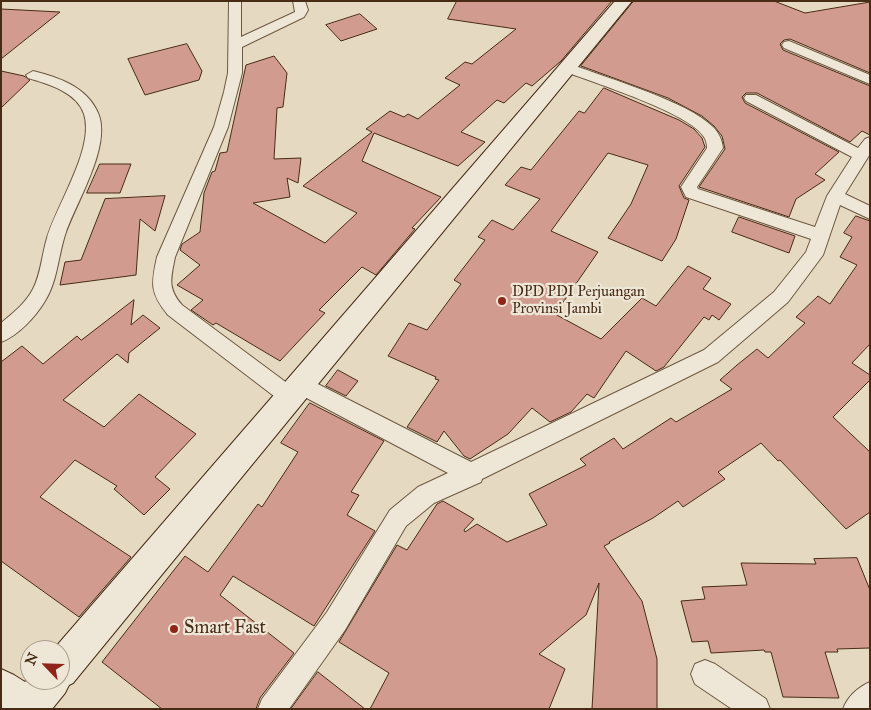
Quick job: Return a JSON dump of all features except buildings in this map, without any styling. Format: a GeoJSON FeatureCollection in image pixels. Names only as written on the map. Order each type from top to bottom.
{"type":"FeatureCollection","features":[{"type":"Feature","properties":{"kind":"street"},"geometry":{"type":"LineString","coordinates":[[235,1],[234,72],[226,110],[166,257],[162,287],[164,297],[175,310],[296,391],[473,474]]}},
{"type":"Feature","properties":{"kind":"street"},"geometry":{"type":"LineString","coordinates":[[234,46],[300,14],[302,10],[299,1]]}},
{"type":"Feature","properties":{"kind":"street"},"geometry":{"type":"LineString","coordinates":[[70,658],[624,1]]}},
{"type":"Feature","properties":{"kind":"street"},"geometry":{"type":"LineString","coordinates":[[789,45],[870,80]]}},
{"type":"Feature","properties":{"kind":"street"},"geometry":{"type":"LineString","coordinates":[[568,68],[662,105],[682,114],[707,130],[715,141],[715,148],[689,188],[692,193],[822,236]]}},
{"type":"Feature","properties":{"kind":"street"},"geometry":{"type":"LineString","coordinates":[[1,334],[27,310],[42,289],[57,233],[88,158],[92,141],[93,122],[91,113],[76,93],[60,84],[33,75]]}},
{"type":"Feature","properties":{"kind":"street"},"geometry":{"type":"LineString","coordinates":[[272,709],[336,621],[398,518],[426,496],[711,356],[781,297],[814,255],[835,196],[865,148],[751,98]]}},
{"type":"Feature","properties":{"kind":"street"},"geometry":{"type":"LineString","coordinates":[[835,196],[870,213]]}},
{"type":"Feature","properties":{"kind":"street"},"geometry":{"type":"LineString","coordinates":[[705,674],[756,709]]}},
{"type":"Feature","properties":{"kind":"street"},"geometry":{"type":"LineString","coordinates":[[19,701],[36,690]]}},
{"type":"Feature","properties":{"kind":"street"},"geometry":{"type":"LineString","coordinates":[[857,709],[870,696]]}},
{"type":"Feature","properties":{"kind":"place","name":"DPD PDI Perjuangan Provinsi Jambi"},"geometry":{"type":"Point","coordinates":[502,301]}},
{"type":"Feature","properties":{"kind":"place","name":"Smart Fast"},"geometry":{"type":"Point","coordinates":[174,629]}}]}
